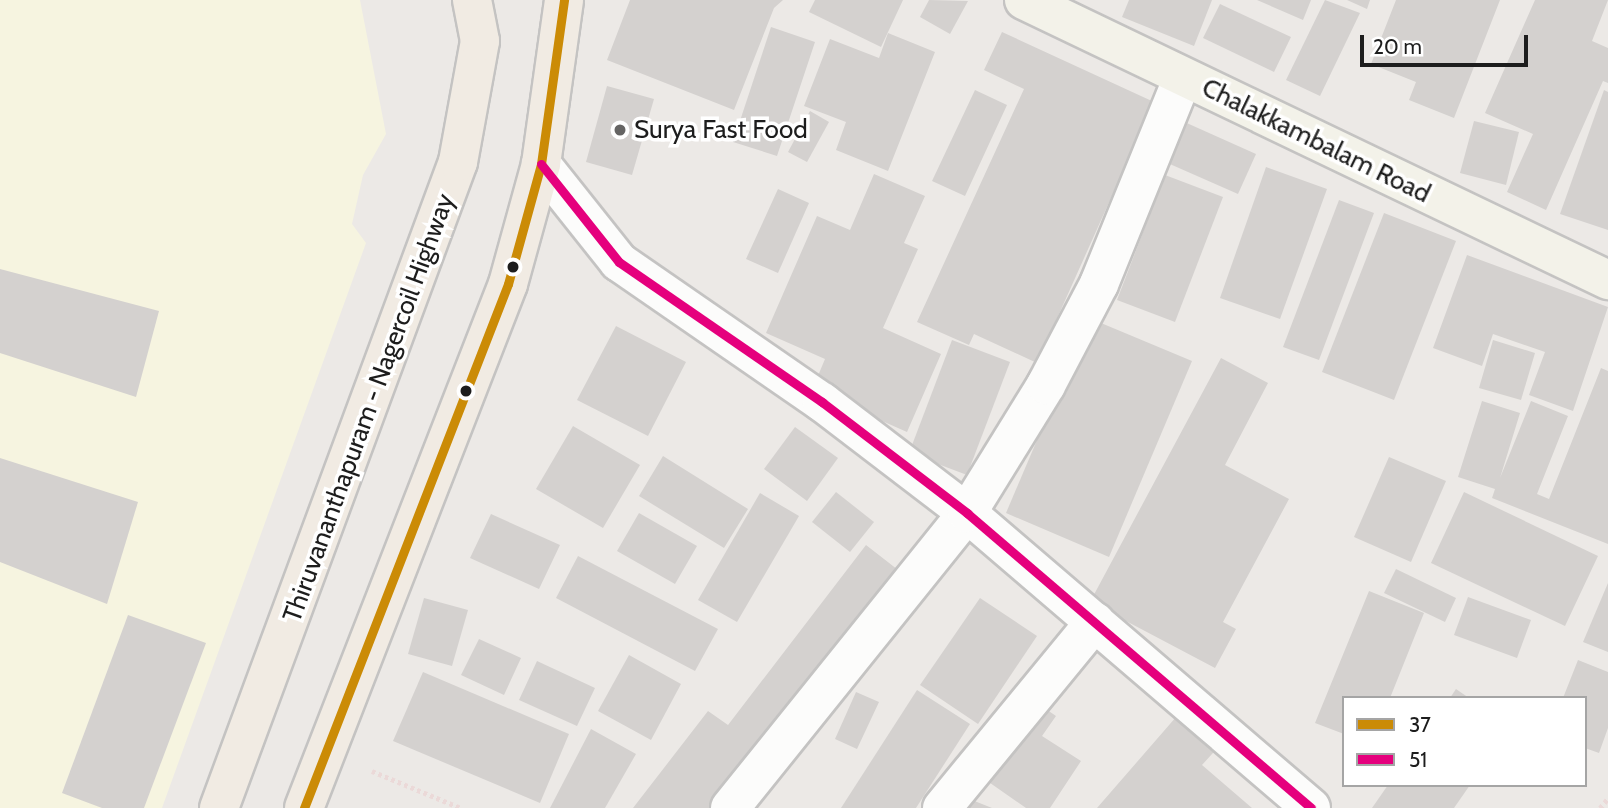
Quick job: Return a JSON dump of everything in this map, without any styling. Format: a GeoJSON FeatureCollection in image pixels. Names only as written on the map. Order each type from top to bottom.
{"type":"FeatureCollection","features":[{"type":"Feature","properties":{"kind":"main road","name":"Thiruvananthapuram - Nagercoil Highway"},"geometry":{"type":"LineString","coordinates":[[219,808],[458,162],[480,41],[472,0]]}},
{"type":"Feature","properties":{"kind":"main road"},"geometry":{"type":"LineString","coordinates":[[304,808],[332,743],[508,285],[541,164],[568,8],[564,0]]}},
{"type":"Feature","properties":{"kind":"street","name":"Chalakkambalam Road"},"geometry":{"type":"LineString","coordinates":[[1024,0],[1608,280]]}},
{"type":"Feature","properties":{"kind":"street"},"geometry":{"type":"LineString","coordinates":[[730,808],[967,513],[1046,385],[1099,284],[1183,77]]}},
{"type":"Feature","properties":{"kind":"street"},"geometry":{"type":"LineString","coordinates":[[541,164],[619,262],[822,402],[967,513],[1311,808]]}},
{"type":"Feature","properties":{"kind":"street"},"geometry":{"type":"LineString","coordinates":[[942,808],[1094,622]]}},
{"type":"Feature","properties":{"kind":"path"},"geometry":{"type":"LineString","coordinates":[[332,743],[363,768],[461,808]]}},
{"type":"Feature","properties":{"kind":"path"},"geometry":{"type":"LineString","coordinates":[[1600,808],[1608,798]]}},
{"type":"Feature","properties":{"kind":"shaded area"},"geometry":{"type":"Polygon","coordinates":[[[0,0],[360,0],[386,134],[363,175],[352,224],[366,243],[162,808],[0,808],[0,0]]]}},
{"type":"Feature","properties":{"kind":"building"},"geometry":{"type":"Polygon","coordinates":[[[630,0],[783,0],[774,8],[734,110],[607,60],[630,0]]]}},
{"type":"Feature","properties":{"kind":"building"},"geometry":{"type":"Polygon","coordinates":[[[815,0],[903,0],[881,47],[809,12],[815,0]]]}},
{"type":"Feature","properties":{"kind":"building"},"geometry":{"type":"Polygon","coordinates":[[[929,0],[968,1],[950,34],[920,17],[929,0]]]}},
{"type":"Feature","properties":{"kind":"building"},"geometry":{"type":"Polygon","coordinates":[[[1129,0],[1212,0],[1194,46],[1122,17],[1129,0]]]}},
{"type":"Feature","properties":{"kind":"building"},"geometry":{"type":"Polygon","coordinates":[[[1257,0],[1311,0],[1303,20],[1257,0]]]}},
{"type":"Feature","properties":{"kind":"building"},"geometry":{"type":"Polygon","coordinates":[[[1325,0],[1360,13],[1320,96],[1286,80],[1325,0]]]}},
{"type":"Feature","properties":{"kind":"building"},"geometry":{"type":"Polygon","coordinates":[[[1347,0],[1370,0],[1367,9],[1347,0]]]}},
{"type":"Feature","properties":{"kind":"building"},"geometry":{"type":"Polygon","coordinates":[[[1396,0],[1500,0],[1454,118],[1409,100],[1416,82],[1371,64],[1396,0]]]}},
{"type":"Feature","properties":{"kind":"building"},"geometry":{"type":"Polygon","coordinates":[[[1535,0],[1608,0],[1592,41],[1608,48],[1608,83],[1603,81],[1546,210],[1507,192],[1533,134],[1485,113],[1535,0]]]}},
{"type":"Feature","properties":{"kind":"building"},"geometry":{"type":"Polygon","coordinates":[[[1220,4],[1291,37],[1274,72],[1203,38],[1220,4]]]}},
{"type":"Feature","properties":{"kind":"building"},"geometry":{"type":"Polygon","coordinates":[[[771,27],[815,42],[777,156],[733,142],[771,27]]]}},
{"type":"Feature","properties":{"kind":"building"},"geometry":{"type":"Polygon","coordinates":[[[1002,32],[1154,102],[1037,363],[974,334],[969,345],[917,322],[1024,89],[984,70],[1002,32]]]}},
{"type":"Feature","properties":{"kind":"building"},"geometry":{"type":"Polygon","coordinates":[[[888,33],[935,52],[888,171],[836,150],[846,122],[804,106],[830,39],[879,58],[888,33]]]}},
{"type":"Feature","properties":{"kind":"building","name":"Surya Fast Food"},"geometry":{"type":"Polygon","coordinates":[[[607,86],[654,99],[632,175],[586,162],[607,86]]]}},
{"type":"Feature","properties":{"kind":"building"},"geometry":{"type":"Polygon","coordinates":[[[975,90],[1007,105],[965,196],[932,181],[975,90]]]}},
{"type":"Feature","properties":{"kind":"building"},"geometry":{"type":"Polygon","coordinates":[[[1604,90],[1608,92],[1608,230],[1560,214],[1604,90]]]}},
{"type":"Feature","properties":{"kind":"building"},"geometry":{"type":"Polygon","coordinates":[[[810,111],[829,122],[807,162],[788,152],[810,111]]]}},
{"type":"Feature","properties":{"kind":"building"},"geometry":{"type":"Polygon","coordinates":[[[1180,120],[1256,154],[1238,194],[1163,161],[1180,120]]]}},
{"type":"Feature","properties":{"kind":"building"},"geometry":{"type":"Polygon","coordinates":[[[1474,121],[1519,132],[1506,185],[1460,173],[1474,121]]]}},
{"type":"Feature","properties":{"kind":"building"},"geometry":{"type":"Polygon","coordinates":[[[1266,167],[1327,189],[1280,319],[1220,298],[1266,167]]]}},
{"type":"Feature","properties":{"kind":"building"},"geometry":{"type":"Polygon","coordinates":[[[874,174],[925,196],[904,243],[918,249],[883,328],[941,354],[907,432],[812,390],[825,359],[766,333],[817,216],[850,230],[874,174]]]}},
{"type":"Feature","properties":{"kind":"building"},"geometry":{"type":"Polygon","coordinates":[[[1165,175],[1223,197],[1175,322],[1117,300],[1165,175]]]}},
{"type":"Feature","properties":{"kind":"building"},"geometry":{"type":"Polygon","coordinates":[[[778,189],[809,203],[778,273],[746,259],[778,189]]]}},
{"type":"Feature","properties":{"kind":"building"},"geometry":{"type":"Polygon","coordinates":[[[1339,200],[1374,213],[1319,360],[1283,347],[1339,200]]]}},
{"type":"Feature","properties":{"kind":"building"},"geometry":{"type":"Polygon","coordinates":[[[1384,213],[1456,241],[1394,400],[1322,372],[1384,213]]]}},
{"type":"Feature","properties":{"kind":"building"},"geometry":{"type":"Polygon","coordinates":[[[1467,255],[1608,307],[1573,411],[1529,395],[1545,352],[1493,334],[1482,366],[1433,348],[1467,255]]]}},
{"type":"Feature","properties":{"kind":"building"},"geometry":{"type":"Polygon","coordinates":[[[0,269],[159,311],[136,397],[0,353],[0,269]]]}},
{"type":"Feature","properties":{"kind":"building"},"geometry":{"type":"Polygon","coordinates":[[[1089,318],[1192,361],[1109,557],[1006,513],[1089,318]]]}},
{"type":"Feature","properties":{"kind":"building"},"geometry":{"type":"Polygon","coordinates":[[[616,326],[686,362],[648,436],[577,400],[616,326]]]}},
{"type":"Feature","properties":{"kind":"building"},"geometry":{"type":"Polygon","coordinates":[[[952,340],[1010,362],[967,475],[909,453],[952,340]]]}},
{"type":"Feature","properties":{"kind":"building"},"geometry":{"type":"Polygon","coordinates":[[[1493,340],[1535,353],[1521,400],[1479,388],[1493,340]]]}},
{"type":"Feature","properties":{"kind":"building"},"geometry":{"type":"Polygon","coordinates":[[[1221,358],[1268,383],[1225,465],[1289,499],[1223,622],[1236,629],[1215,668],[1090,602],[1221,358]]]}},
{"type":"Feature","properties":{"kind":"building"},"geometry":{"type":"Polygon","coordinates":[[[1601,368],[1608,371],[1608,544],[1492,498],[1495,489],[1458,477],[1482,401],[1520,413],[1500,478],[1531,401],[1568,416],[1537,494],[1549,499],[1601,368]]]}},
{"type":"Feature","properties":{"kind":"building"},"geometry":{"type":"Polygon","coordinates":[[[573,426],[640,465],[603,528],[536,489],[573,426]]]}},
{"type":"Feature","properties":{"kind":"building"},"geometry":{"type":"Polygon","coordinates":[[[795,427],[838,458],[807,501],[764,469],[795,427]]]}},
{"type":"Feature","properties":{"kind":"building"},"geometry":{"type":"Polygon","coordinates":[[[663,456],[748,509],[724,548],[639,496],[663,456]]]}},
{"type":"Feature","properties":{"kind":"building"},"geometry":{"type":"Polygon","coordinates":[[[1389,457],[1446,481],[1411,562],[1354,537],[1389,457]]]}},
{"type":"Feature","properties":{"kind":"building"},"geometry":{"type":"Polygon","coordinates":[[[0,458],[138,502],[107,604],[0,562],[0,458]]]}},
{"type":"Feature","properties":{"kind":"building"},"geometry":{"type":"Polygon","coordinates":[[[836,492],[874,522],[850,552],[812,522],[836,492]]]}},
{"type":"Feature","properties":{"kind":"building"},"geometry":{"type":"Polygon","coordinates":[[[1464,492],[1598,556],[1565,626],[1431,563],[1464,492]]]}},
{"type":"Feature","properties":{"kind":"building"},"geometry":{"type":"Polygon","coordinates":[[[760,493],[799,516],[737,622],[698,600],[760,493]]]}},
{"type":"Feature","properties":{"kind":"building"},"geometry":{"type":"Polygon","coordinates":[[[639,513],[697,546],[675,584],[617,551],[639,513]]]}},
{"type":"Feature","properties":{"kind":"building"},"geometry":{"type":"Polygon","coordinates":[[[491,514],[560,545],[539,589],[470,558],[491,514]]]}},
{"type":"Feature","properties":{"kind":"building"},"geometry":{"type":"Polygon","coordinates":[[[866,545],[902,573],[723,808],[633,808],[708,711],[728,725],[866,545]]]}},
{"type":"Feature","properties":{"kind":"building"},"geometry":{"type":"Polygon","coordinates":[[[578,556],[718,629],[695,671],[556,598],[578,556]]]}},
{"type":"Feature","properties":{"kind":"building"},"geometry":{"type":"Polygon","coordinates":[[[1396,569],[1456,598],[1445,622],[1384,593],[1396,569]]]}},
{"type":"Feature","properties":{"kind":"building"},"geometry":{"type":"Polygon","coordinates":[[[1608,583],[1608,652],[1583,642],[1608,583]]]}},
{"type":"Feature","properties":{"kind":"building"},"geometry":{"type":"Polygon","coordinates":[[[1369,591],[1424,613],[1391,696],[1342,696],[1342,733],[1315,723],[1369,591]]]}},
{"type":"Feature","properties":{"kind":"building"},"geometry":{"type":"Polygon","coordinates":[[[1468,597],[1531,620],[1517,658],[1454,635],[1468,597]]]}},
{"type":"Feature","properties":{"kind":"building"},"geometry":{"type":"Polygon","coordinates":[[[424,598],[468,610],[452,666],[408,654],[424,598]]]}},
{"type":"Feature","properties":{"kind":"building"},"geometry":{"type":"Polygon","coordinates":[[[980,598],[1037,636],[978,724],[920,685],[980,598]]]}},
{"type":"Feature","properties":{"kind":"building"},"geometry":{"type":"Polygon","coordinates":[[[128,615],[206,643],[144,808],[102,808],[62,793],[128,615]]]}},
{"type":"Feature","properties":{"kind":"building"},"geometry":{"type":"Polygon","coordinates":[[[479,639],[521,658],[504,695],[461,675],[479,639]]]}},
{"type":"Feature","properties":{"kind":"building"},"geometry":{"type":"Polygon","coordinates":[[[629,655],[681,684],[651,740],[598,711],[629,655]]]}},
{"type":"Feature","properties":{"kind":"building"},"geometry":{"type":"Polygon","coordinates":[[[1578,660],[1608,672],[1608,728],[1599,753],[1587,749],[1587,696],[1564,696],[1578,660]]]}},
{"type":"Feature","properties":{"kind":"building"},"geometry":{"type":"Polygon","coordinates":[[[537,661],[595,688],[577,726],[519,700],[537,661]]]}},
{"type":"Feature","properties":{"kind":"building"},"geometry":{"type":"Polygon","coordinates":[[[423,672],[569,734],[540,803],[393,741],[423,672]]]}},
{"type":"Feature","properties":{"kind":"building"},"geometry":{"type":"Polygon","coordinates":[[[1456,689],[1466,696],[1451,696],[1456,689]]]}},
{"type":"Feature","properties":{"kind":"building"},"geometry":{"type":"Polygon","coordinates":[[[917,690],[970,724],[916,808],[841,808],[917,690]]]}},
{"type":"Feature","properties":{"kind":"building"},"geometry":{"type":"Polygon","coordinates":[[[856,692],[879,702],[857,749],[835,739],[856,692]]]}},
{"type":"Feature","properties":{"kind":"building"},"geometry":{"type":"Polygon","coordinates":[[[1034,701],[1056,716],[1042,736],[1081,761],[1050,808],[1026,808],[983,778],[1034,701]]]}},
{"type":"Feature","properties":{"kind":"building"},"geometry":{"type":"Polygon","coordinates":[[[1183,709],[1222,743],[1202,765],[1252,808],[1097,808],[1183,709]]]}},
{"type":"Feature","properties":{"kind":"building"},"geometry":{"type":"Polygon","coordinates":[[[591,729],[636,754],[605,808],[550,808],[591,729]]]}},
{"type":"Feature","properties":{"kind":"building"},"geometry":{"type":"Polygon","coordinates":[[[1387,787],[1469,787],[1454,808],[1372,808],[1387,787]]]}},
{"type":"Feature","properties":{"kind":"building"},"geometry":{"type":"Polygon","coordinates":[[[967,798],[992,808],[963,808],[967,798]]]}},
{"type":"Feature","properties":{"kind":"transit line","name":"37"},"geometry":{"type":"LineString","coordinates":[[304,808],[508,284],[541,164],[564,0]]}},
{"type":"Feature","properties":{"kind":"transit line","name":"51"},"geometry":{"type":"LineString","coordinates":[[541,164],[619,262],[822,402],[967,513],[1311,808]]}},
{"type":"Feature","properties":{"kind":"place","name":"Surya Fast Food"},"geometry":{"type":"Point","coordinates":[620,130]}}]}
